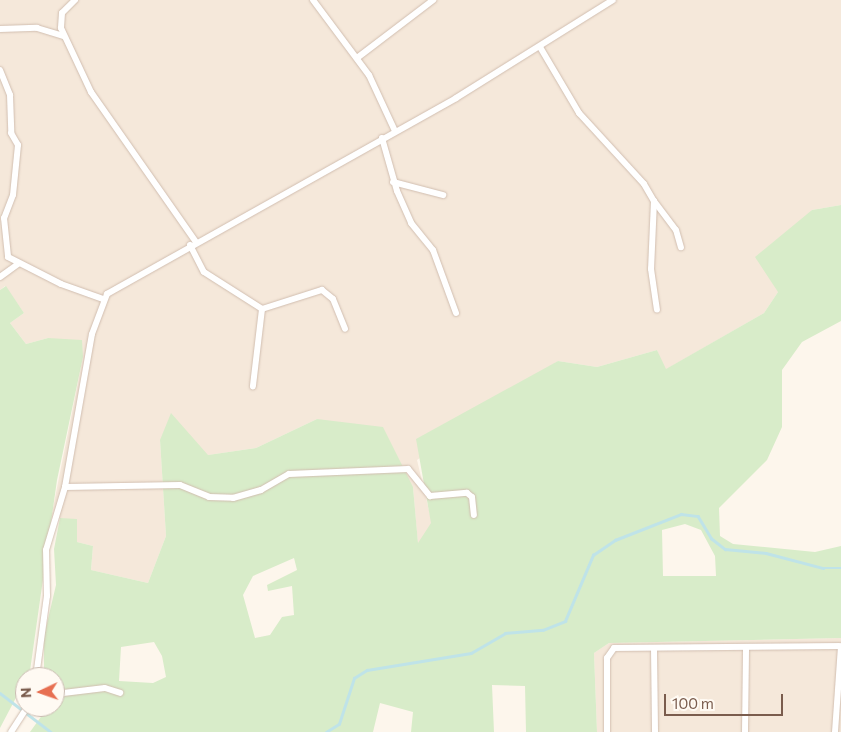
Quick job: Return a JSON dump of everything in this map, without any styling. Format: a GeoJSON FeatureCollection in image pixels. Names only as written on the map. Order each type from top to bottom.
{"type":"FeatureCollection","features":[{"type":"Feature","properties":{"kind":"street"},"geometry":{"type":"LineString","coordinates":[[75,0],[62,13],[64,36],[91,92],[193,244],[204,272],[262,309]]}},
{"type":"Feature","properties":{"kind":"street"},"geometry":{"type":"LineString","coordinates":[[313,0],[357,58],[395,131]]}},
{"type":"Feature","properties":{"kind":"street"},"geometry":{"type":"LineString","coordinates":[[357,58],[433,0]]}},
{"type":"Feature","properties":{"kind":"street"},"geometry":{"type":"LineString","coordinates":[[37,667],[47,596],[46,550],[65,487],[92,334],[104,299],[193,244],[540,47],[613,0]]}},
{"type":"Feature","properties":{"kind":"street"},"geometry":{"type":"LineString","coordinates":[[1,31],[37,28],[64,36]]}},
{"type":"Feature","properties":{"kind":"street"},"geometry":{"type":"LineString","coordinates":[[540,47],[579,113],[628,166],[676,230],[681,247]]}},
{"type":"Feature","properties":{"kind":"street"},"geometry":{"type":"LineString","coordinates":[[0,70],[10,95],[11,133],[18,145],[13,195],[4,221],[8,255],[18,264],[104,299]]}},
{"type":"Feature","properties":{"kind":"street"},"geometry":{"type":"LineString","coordinates":[[382,138],[393,182],[411,223],[433,250],[456,313]]}},
{"type":"Feature","properties":{"kind":"street"},"geometry":{"type":"LineString","coordinates":[[393,182],[443,195]]}},
{"type":"Feature","properties":{"kind":"street"},"geometry":{"type":"LineString","coordinates":[[654,201],[651,269],[658,310]]}},
{"type":"Feature","properties":{"kind":"street"},"geometry":{"type":"LineString","coordinates":[[0,277],[18,264]]}},
{"type":"Feature","properties":{"kind":"street"},"geometry":{"type":"LineString","coordinates":[[262,309],[322,290],[333,299],[345,329]]}},
{"type":"Feature","properties":{"kind":"street"},"geometry":{"type":"LineString","coordinates":[[253,386],[262,309]]}},
{"type":"Feature","properties":{"kind":"street"},"geometry":{"type":"LineString","coordinates":[[65,487],[180,485],[209,497],[233,498],[261,490],[289,474],[408,469],[430,496],[467,493],[472,497],[474,515]]}},
{"type":"Feature","properties":{"kind":"street"},"geometry":{"type":"LineString","coordinates":[[607,732],[609,651],[654,648],[746,649],[840,646],[835,732]]}},
{"type":"Feature","properties":{"kind":"street"},"geometry":{"type":"LineString","coordinates":[[654,648],[655,732]]}},
{"type":"Feature","properties":{"kind":"street"},"geometry":{"type":"LineString","coordinates":[[745,732],[746,649]]}},
{"type":"Feature","properties":{"kind":"street"},"geometry":{"type":"LineString","coordinates":[[65,693],[104,688],[120,693]]}},
{"type":"Feature","properties":{"kind":"street"},"geometry":{"type":"LineString","coordinates":[[11,732],[20,717]]}},
{"type":"Feature","properties":{"kind":"shaded area"},"geometry":{"type":"Polygon","coordinates":[[[0,0],[841,0],[841,205],[812,210],[778,292],[764,313],[665,370],[657,350],[597,367],[558,361],[417,460],[432,523],[418,544],[413,487],[317,419],[256,448],[208,455],[160,440],[166,536],[148,583],[91,570],[93,546],[77,542],[77,520],[51,518],[83,357],[48,338],[26,344],[10,323],[24,313],[5,286],[0,290],[0,0]]]}},
{"type":"Feature","properties":{"kind":"shaded area"},"geometry":{"type":"Polygon","coordinates":[[[841,638],[841,732],[597,732],[594,653],[609,643],[841,638]]]}},
{"type":"Feature","properties":{"kind":"green space"},"geometry":{"type":"Polygon","coordinates":[[[841,205],[841,321],[802,342],[782,370],[782,427],[767,460],[719,508],[720,536],[733,544],[815,552],[841,546],[841,638],[609,643],[594,653],[597,732],[526,732],[525,686],[492,685],[494,732],[411,732],[413,712],[380,703],[373,732],[30,732],[41,717],[65,717],[65,667],[44,667],[44,636],[56,585],[54,549],[60,518],[77,519],[77,542],[93,546],[91,570],[148,583],[166,536],[160,440],[171,413],[208,455],[256,448],[317,419],[383,427],[413,487],[418,543],[431,523],[416,439],[558,361],[597,367],[657,350],[666,369],[764,313],[778,292],[755,257],[812,210],[841,205]],[[685,524],[662,530],[663,576],[716,576],[715,556],[701,530],[685,524]],[[294,558],[253,576],[243,595],[255,638],[270,635],[282,617],[294,615],[292,586],[268,591],[267,585],[297,570],[294,558]],[[154,642],[121,647],[119,681],[153,683],[166,677],[162,656],[154,642]]]}},
{"type":"Feature","properties":{"kind":"green space"},"geometry":{"type":"Polygon","coordinates":[[[6,286],[24,313],[10,323],[26,344],[48,338],[82,340],[83,357],[57,480],[31,667],[15,667],[15,700],[0,728],[0,290],[6,286]]]}},
{"type":"Feature","properties":{"kind":"waterway"},"geometry":{"type":"LineString","coordinates":[[326,732],[339,724],[354,678],[367,670],[471,653],[505,633],[543,630],[565,621],[593,555],[615,540],[681,514],[698,516],[711,538],[725,549],[766,553],[823,568],[841,568]]}},
{"type":"Feature","properties":{"kind":"waterway"},"geometry":{"type":"LineString","coordinates":[[0,693],[51,732]]}}]}
